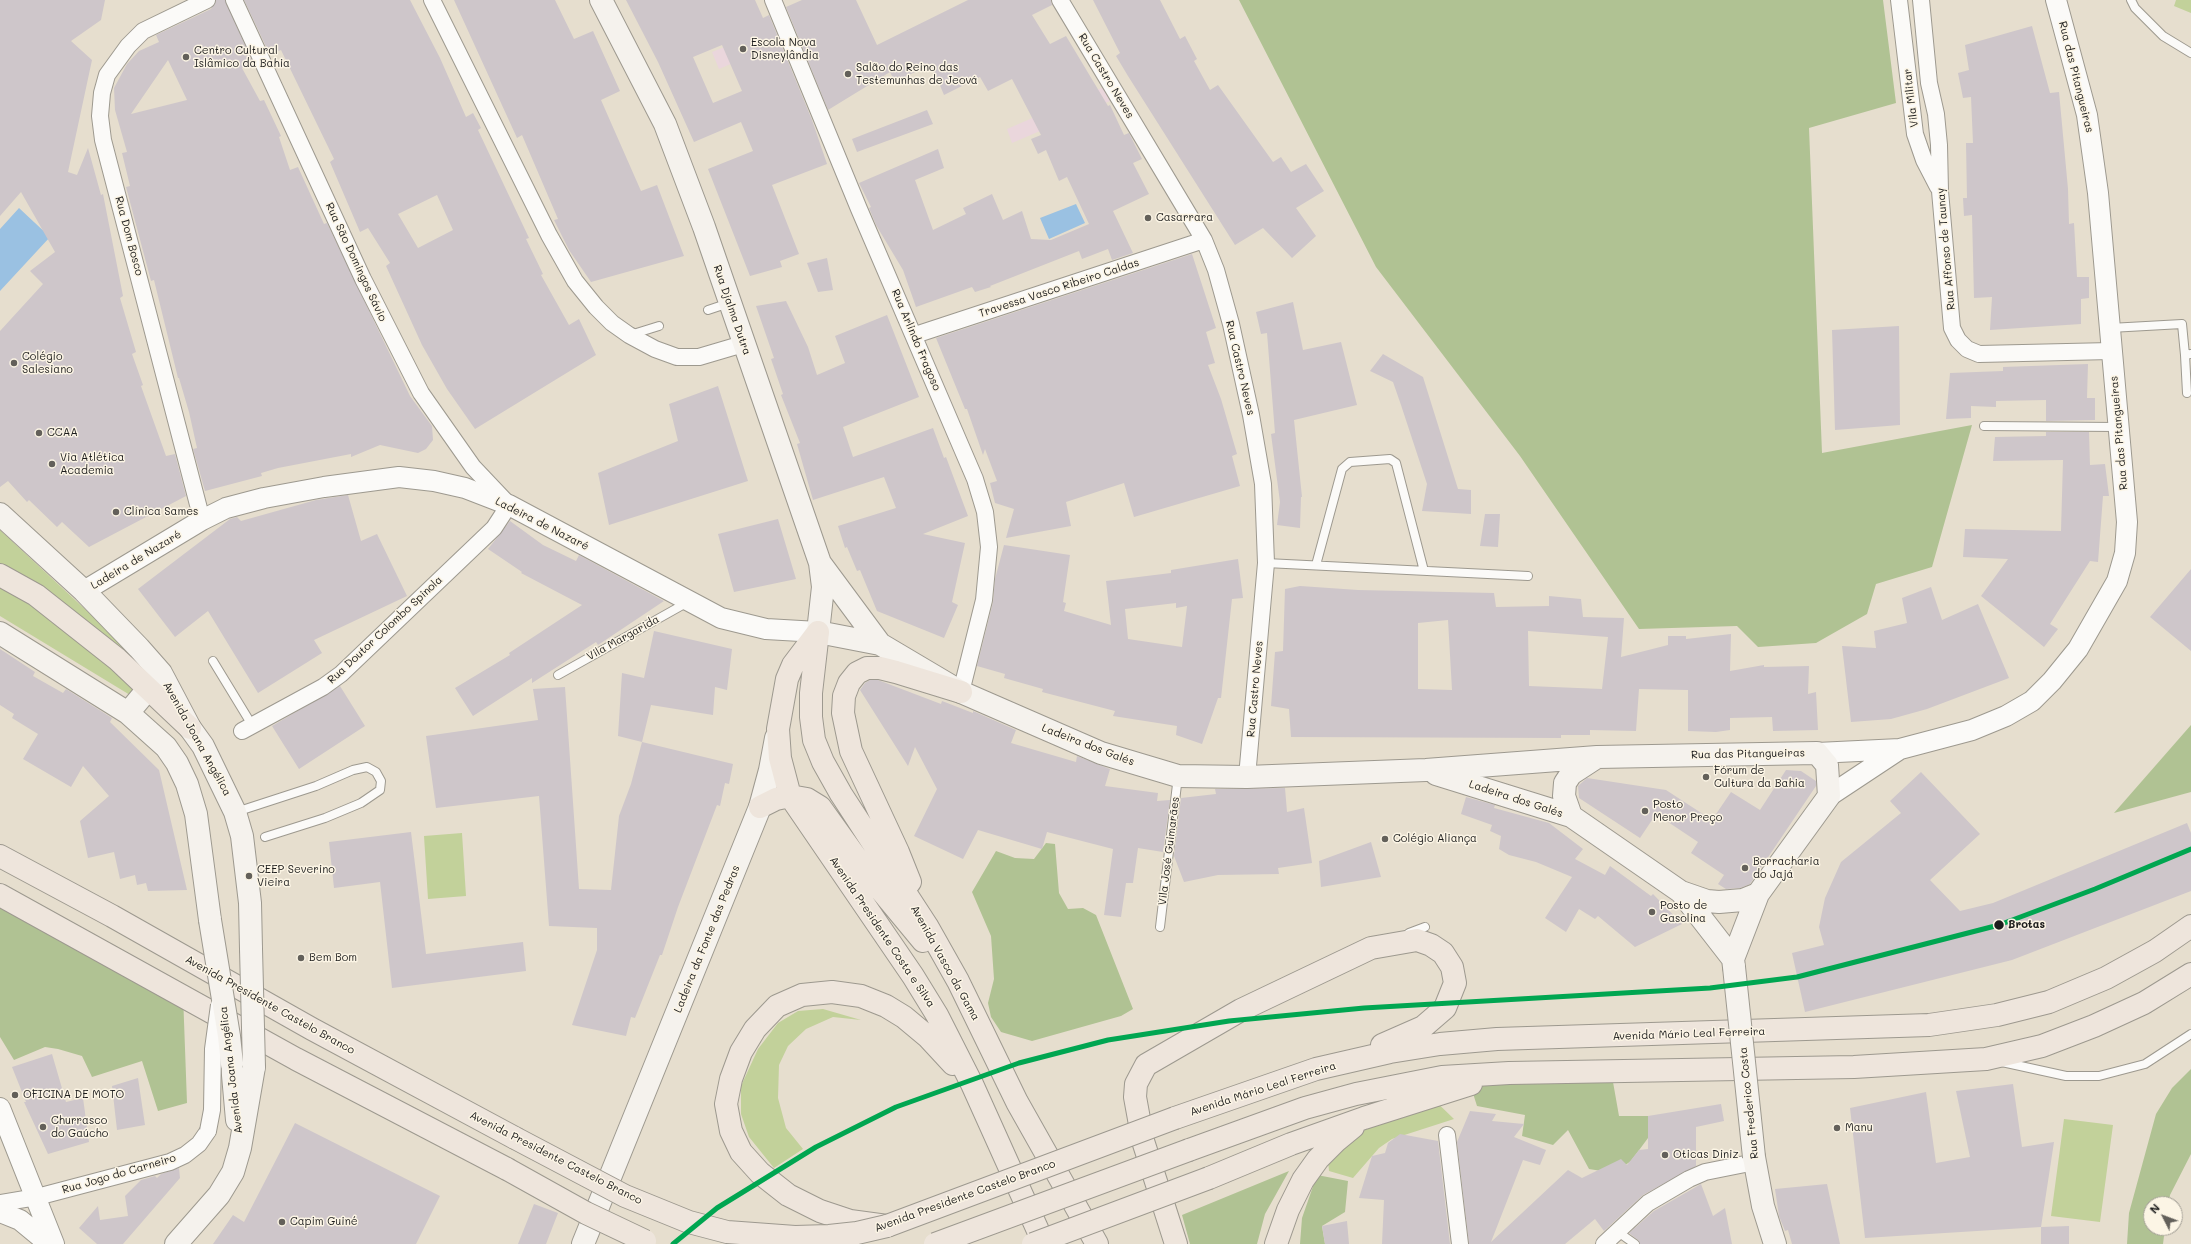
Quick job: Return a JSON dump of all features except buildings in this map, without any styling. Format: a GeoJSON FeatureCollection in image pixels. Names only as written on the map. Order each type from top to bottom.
{"type":"FeatureCollection","features":[{"type":"Feature","properties":{"kind":"main road","name":"Rua Djalma Dutra"},"geometry":{"type":"LineString","coordinates":[[601,0],[665,124],[704,227],[743,344],[820,563],[823,587],[818,632]]}},
{"type":"Feature","properties":{"kind":"main road","name":"Avenida Joana Angélica"},"geometry":{"type":"LineString","coordinates":[[0,514],[84,591],[161,673],[190,728],[203,746],[235,812],[242,836],[249,896],[254,1067],[240,1148],[232,1172],[219,1195],[176,1244]]}},
{"type":"Feature","properties":{"kind":"main road"},"geometry":{"type":"LineString","coordinates":[[820,563],[880,644]]}},
{"type":"Feature","properties":{"kind":"main road"},"geometry":{"type":"LineString","coordinates":[[0,575],[36,595],[117,659],[190,728]]}},
{"type":"Feature","properties":{"kind":"main road","name":"Ladeira dos Galés"},"geometry":{"type":"LineString","coordinates":[[818,632],[880,644],[960,692],[1101,753],[1178,776],[1247,777],[1426,770],[1597,757]]}},
{"type":"Feature","properties":{"kind":"main road","name":"Ladeira da Fonte das Pedras"},"geometry":{"type":"LineString","coordinates":[[583,1244],[760,806],[770,770],[787,679],[797,659],[818,632]]}},
{"type":"Feature","properties":{"kind":"main road","name":"Avenida Vasco da Gama"},"geometry":{"type":"LineString","coordinates":[[818,632],[811,693],[811,717],[814,740],[823,762],[841,794],[928,926],[958,981],[1017,1102],[1097,1244]]}},
{"type":"Feature","properties":{"kind":"main road","name":"Avenida Joana Angélica"},"geometry":{"type":"LineString","coordinates":[[0,633],[128,713],[166,747],[178,763],[187,784],[196,814],[210,920],[229,1036],[240,1148]]}},
{"type":"Feature","properties":{"kind":"main road"},"geometry":{"type":"LineString","coordinates":[[928,926],[898,852],[851,751],[844,713],[844,696],[849,683],[857,673],[867,668],[888,670],[960,692]]}},
{"type":"Feature","properties":{"kind":"main road"},"geometry":{"type":"LineString","coordinates":[[128,713],[148,689]]}},
{"type":"Feature","properties":{"kind":"main road","name":"Avenida Presidente Costa e Silva"},"geometry":{"type":"LineString","coordinates":[[778,729],[780,758],[790,796],[913,976],[937,1015],[972,1084],[1044,1244]]}},
{"type":"Feature","properties":{"kind":"main road"},"geometry":{"type":"LineString","coordinates":[[1817,753],[1827,765],[1829,796]]}},
{"type":"Feature","properties":{"kind":"main road","name":"Rua das Pitangueiras"},"geometry":{"type":"LineString","coordinates":[[1597,757],[1817,753]]}},
{"type":"Feature","properties":{"kind":"main road"},"geometry":{"type":"LineString","coordinates":[[1571,816],[1563,789],[1567,778],[1597,757]]}},
{"type":"Feature","properties":{"kind":"main road","name":"Ladeira dos Galés"},"geometry":{"type":"LineString","coordinates":[[1426,770],[1571,816],[1681,892]]}},
{"type":"Feature","properties":{"kind":"main road"},"geometry":{"type":"LineString","coordinates":[[760,806],[776,799],[790,796],[807,799],[820,807],[870,877],[958,981]]}},
{"type":"Feature","properties":{"kind":"main road","name":"Rua Frederico Costa"},"geometry":{"type":"LineString","coordinates":[[1775,1244],[1764,1206],[1755,1159],[1734,963],[1758,894],[1829,796]]}},
{"type":"Feature","properties":{"kind":"main road","name":"Avenida Presidente Castelo Branco"},"geometry":{"type":"LineString","coordinates":[[0,856],[112,916],[312,1029],[625,1196],[689,1222],[727,1232],[773,1236],[822,1236],[857,1233],[887,1226],[1175,1118]]}},
{"type":"Feature","properties":{"kind":"main road"},"geometry":{"type":"LineString","coordinates":[[1681,892],[1719,902],[1743,900],[1758,894]]}},
{"type":"Feature","properties":{"kind":"main road"},"geometry":{"type":"LineString","coordinates":[[1681,892],[1734,963]]}},
{"type":"Feature","properties":{"kind":"main road"},"geometry":{"type":"LineString","coordinates":[[0,895],[296,1060],[507,1169],[586,1213],[649,1243]]}},
{"type":"Feature","properties":{"kind":"main road","name":"Avenida Mário Leal Ferreira"},"geometry":{"type":"LineString","coordinates":[[1175,1118],[1316,1069],[1418,1048],[1497,1039],[1859,1029],[1929,1025],[1997,1015],[2049,1002],[2106,978],[2155,951],[2191,926]]}},
{"type":"Feature","properties":{"kind":"main road"},"geometry":{"type":"LineString","coordinates":[[1176,1244],[1143,1141],[1135,1097],[1136,1084],[1146,1065],[1240,1010],[1371,948],[1417,940],[1431,945],[1443,953],[1452,967],[1455,983],[1445,1008],[1423,1027],[1316,1069]]}},
{"type":"Feature","properties":{"kind":"main road"},"geometry":{"type":"LineString","coordinates":[[935,1244],[1262,1123],[1356,1094],[1442,1077],[1509,1073],[1854,1067],[1986,1059],[2042,1046],[2094,1026],[2144,1003],[2191,974]]}},
{"type":"Feature","properties":{"kind":"main road"},"geometry":{"type":"LineString","coordinates":[[887,1226],[850,1221],[820,1211],[788,1195],[760,1173],[741,1152],[731,1130],[726,1104],[731,1079],[741,1052],[755,1029],[777,1006],[802,995],[832,992],[861,996],[886,1006],[904,1017],[928,1037],[972,1084]]}},
{"type":"Feature","properties":{"kind":"main road"},"geometry":{"type":"LineString","coordinates":[[1034,1244],[1209,1178],[1291,1144],[1364,1118],[1509,1073]]}},
{"type":"Feature","properties":{"kind":"main road"},"geometry":{"type":"LineString","coordinates":[[1276,1244],[1288,1210],[1303,1180],[1318,1159],[1336,1140],[1364,1118]]}},
{"type":"Feature","properties":{"kind":"street","name":"Rua Dom Bosco"},"geometry":{"type":"LineString","coordinates":[[202,520],[103,140],[100,116],[102,93],[107,75],[128,46],[143,31],[206,0]]}},
{"type":"Feature","properties":{"kind":"street","name":"Rua São Domingos Sávio"},"geometry":{"type":"LineString","coordinates":[[234,0],[363,279],[422,393],[473,467],[509,505]]}},
{"type":"Feature","properties":{"kind":"street"},"geometry":{"type":"LineString","coordinates":[[432,0],[549,235],[575,281],[596,307],[612,323],[629,335],[655,349],[677,357],[699,357],[743,344]]}},
{"type":"Feature","properties":{"kind":"street","name":"Rua Arlindo Fragoso"},"geometry":{"type":"LineString","coordinates":[[773,0],[859,209],[975,479],[985,512],[988,527],[988,571],[984,600],[960,692]]}},
{"type":"Feature","properties":{"kind":"street","name":"Rua Castro Neves"},"geometry":{"type":"LineString","coordinates":[[1060,0],[1204,240],[1216,270],[1231,324],[1251,415],[1263,484],[1266,563],[1247,777]]}},
{"type":"Feature","properties":{"kind":"street","name":"Vila Militar"},"geometry":{"type":"LineString","coordinates":[[1900,0],[1915,134],[1924,160],[1940,190]]}},
{"type":"Feature","properties":{"kind":"street","name":"Rua Affonso de Taunay"},"geometry":{"type":"LineString","coordinates":[[1921,0],[1929,83],[1938,129],[1940,190],[1952,328],[1958,340],[1963,345],[1979,354],[2111,351]]}},
{"type":"Feature","properties":{"kind":"street","name":"Rua das Pitangueiras"},"geometry":{"type":"LineString","coordinates":[[1817,753],[1900,749],[1972,730],[2006,716],[2032,701],[2052,681],[2078,649],[2118,581],[2125,554],[2127,522],[2117,427],[2098,193],[2087,114],[2056,0]]}},
{"type":"Feature","properties":{"kind":"street","name":"Travessa Vasco Ribeiro Caldas"},"geometry":{"type":"LineString","coordinates":[[914,335],[1204,240]]}},
{"type":"Feature","properties":{"kind":"street","name":"Ladeira de Nazaré"},"geometry":{"type":"LineString","coordinates":[[84,591],[202,520],[226,508],[264,498],[324,487],[399,476],[457,486],[509,505],[721,618],[749,626],[818,632]]}},
{"type":"Feature","properties":{"kind":"street","name":"Rua Doutor Colombo Spinola"},"geometry":{"type":"LineString","coordinates":[[247,728],[323,687],[341,674],[494,528],[509,505]]}},
{"type":"Feature","properties":{"kind":"street","name":"Rua das Pitangueiras"},"geometry":{"type":"LineString","coordinates":[[1829,796],[1900,749]]}},
{"type":"Feature","properties":{"kind":"street","name":"Rua Jogo do Carneiro"},"geometry":{"type":"LineString","coordinates":[[0,1203],[36,1197],[170,1162],[185,1155],[199,1144],[208,1131],[212,1110],[213,1049],[221,991]]}},
{"type":"Feature","properties":{"kind":"street"},"geometry":{"type":"LineString","coordinates":[[0,1108],[54,1244]]}},
{"type":"Feature","properties":{"kind":"street"},"geometry":{"type":"LineString","coordinates":[[1447,1135],[1460,1244]]}},
{"type":"Feature","properties":{"kind":"street"},"geometry":{"type":"LineString","coordinates":[[1604,1244],[1648,1203],[1689,1179],[1705,1172],[1755,1159]]}},
{"type":"Feature","properties":{"kind":"street"},"geometry":{"type":"LineString","coordinates":[[0,1212],[20,1220],[49,1244]]}},
{"type":"Feature","properties":{"kind":"lane"},"geometry":{"type":"LineString","coordinates":[[2130,0],[2135,8],[2163,36],[2191,53]]}},
{"type":"Feature","properties":{"kind":"lane"},"geometry":{"type":"LineString","coordinates":[[708,310],[730,303]]}},
{"type":"Feature","properties":{"kind":"lane"},"geometry":{"type":"LineString","coordinates":[[2109,328],[2182,324],[2188,354],[2187,393]]}},
{"type":"Feature","properties":{"kind":"lane"},"geometry":{"type":"LineString","coordinates":[[629,335],[659,326]]}},
{"type":"Feature","properties":{"kind":"lane"},"geometry":{"type":"LineString","coordinates":[[1984,426],[2117,427]]}},
{"type":"Feature","properties":{"kind":"lane"},"geometry":{"type":"LineString","coordinates":[[1316,565],[1342,469],[1350,462],[1390,459],[1396,463],[1424,571]]}},
{"type":"Feature","properties":{"kind":"lane"},"geometry":{"type":"LineString","coordinates":[[1266,563],[1528,576]]}},
{"type":"Feature","properties":{"kind":"lane","name":"Vila Margarida"},"geometry":{"type":"LineString","coordinates":[[558,675],[689,601]]}},
{"type":"Feature","properties":{"kind":"lane"},"geometry":{"type":"LineString","coordinates":[[213,661],[247,728]]}},
{"type":"Feature","properties":{"kind":"lane"},"geometry":{"type":"LineString","coordinates":[[235,812],[316,786],[353,770],[367,767],[376,772],[381,781],[380,790],[361,803],[325,818],[265,837]]}},
{"type":"Feature","properties":{"kind":"lane","name":"Vila José Guimarães"},"geometry":{"type":"LineString","coordinates":[[1160,927],[1178,776]]}},
{"type":"Feature","properties":{"kind":"lane"},"geometry":{"type":"LineString","coordinates":[[1371,948],[1425,927]]}},
{"type":"Feature","properties":{"kind":"lane"},"geometry":{"type":"LineString","coordinates":[[1986,1059],[2066,1076],[2099,1076],[2146,1064],[2191,1034]]}},
{"type":"Feature","properties":{"kind":"lane"},"geometry":{"type":"LineString","coordinates":[[1618,1232],[1635,1244]]}},
{"type":"Feature","properties":{"kind":"shaded area","name":"Escola Nova Disneylândia"},"geometry":{"type":"Polygon","coordinates":[[[767,30],[773,46],[719,69],[712,52],[767,30]]]}},
{"type":"Feature","properties":{"kind":"shaded area"},"geometry":{"type":"Polygon","coordinates":[[[1104,87],[1110,101],[1012,143],[1007,129],[1104,87]]]}},
{"type":"Feature","properties":{"kind":"green space"},"geometry":{"type":"Polygon","coordinates":[[[1239,0],[1883,0],[1896,103],[1809,128],[1822,453],[1972,425],[1932,567],[1876,584],[1867,614],[1816,643],[1758,647],[1737,626],[1639,629],[1520,456],[1376,267],[1239,0]]]}},
{"type":"Feature","properties":{"kind":"green space"},"geometry":{"type":"Polygon","coordinates":[[[2176,0],[2191,0],[2191,13],[2174,6],[2176,0]]]}},
{"type":"Feature","properties":{"kind":"green space"},"geometry":{"type":"Polygon","coordinates":[[[0,530],[147,667],[130,695],[0,616],[0,530]]]}},
{"type":"Feature","properties":{"kind":"green space"},"geometry":{"type":"Polygon","coordinates":[[[2191,725],[2191,792],[2114,813],[2191,725]]]}},
{"type":"Feature","properties":{"kind":"green space"},"geometry":{"type":"Polygon","coordinates":[[[462,833],[466,896],[428,899],[424,836],[462,833]]]}},
{"type":"Feature","properties":{"kind":"green space"},"geometry":{"type":"Polygon","coordinates":[[[1046,843],[1055,844],[1059,893],[1068,909],[1083,908],[1096,915],[1133,1009],[1121,1016],[1032,1041],[1001,1032],[991,1017],[988,1003],[994,979],[991,936],[972,892],[996,851],[1015,858],[1034,859],[1046,843]]]}},
{"type":"Feature","properties":{"kind":"green space"},"geometry":{"type":"Polygon","coordinates":[[[0,907],[183,994],[187,1103],[158,1111],[142,1061],[92,1077],[82,1056],[58,1049],[45,1047],[14,1060],[0,1037],[0,907]]]}},
{"type":"Feature","properties":{"kind":"green space"},"geometry":{"type":"Polygon","coordinates":[[[823,1009],[861,1020],[833,1017],[806,1029],[788,1046],[779,1065],[778,1098],[786,1128],[803,1149],[774,1168],[749,1137],[741,1114],[741,1086],[758,1049],[778,1023],[798,1011],[823,1009]]]}},
{"type":"Feature","properties":{"kind":"green space"},"geometry":{"type":"Polygon","coordinates":[[[2191,1069],[2191,1154],[2170,1196],[2143,1196],[2143,1236],[2164,1236],[2163,1244],[2127,1244],[2129,1213],[2156,1114],[2172,1088],[2191,1069]]]}},
{"type":"Feature","properties":{"kind":"green space"},"geometry":{"type":"Polygon","coordinates":[[[1571,1070],[1613,1082],[1619,1116],[1648,1116],[1648,1138],[1631,1161],[1614,1173],[1589,1169],[1568,1130],[1553,1145],[1522,1136],[1525,1115],[1477,1106],[1470,1084],[1571,1070]]]}},
{"type":"Feature","properties":{"kind":"green space"},"geometry":{"type":"Polygon","coordinates":[[[1424,1090],[1454,1119],[1392,1139],[1379,1148],[1353,1178],[1329,1171],[1328,1160],[1338,1145],[1424,1090]]]}},
{"type":"Feature","properties":{"kind":"green space"},"geometry":{"type":"Polygon","coordinates":[[[2064,1119],[2113,1125],[2100,1222],[2051,1216],[2064,1119]]]}},
{"type":"Feature","properties":{"kind":"green space"},"geometry":{"type":"Polygon","coordinates":[[[1289,1171],[1265,1214],[1257,1244],[1190,1244],[1182,1215],[1289,1171]]]}},
{"type":"Feature","properties":{"kind":"green space"},"geometry":{"type":"Polygon","coordinates":[[[1317,1175],[1348,1181],[1345,1212],[1322,1226],[1325,1244],[1300,1244],[1302,1218],[1317,1175]]]}},
{"type":"Feature","properties":{"kind":"water"},"geometry":{"type":"Polygon","coordinates":[[[1076,204],[1085,223],[1049,239],[1040,218],[1076,204]]]}},
{"type":"Feature","properties":{"kind":"water"},"geometry":{"type":"Polygon","coordinates":[[[19,208],[50,237],[0,291],[0,229],[19,208]]]}},
{"type":"Feature","properties":{"kind":"transit line"},"geometry":{"type":"LineString","coordinates":[[673,1244],[717,1208],[816,1147],[896,1107],[1019,1063],[1108,1040],[1229,1021],[1364,1008],[1710,988],[1797,977],[1999,925],[2095,889],[2191,849]]}},
{"type":"Feature","properties":{"kind":"place","name":"Escola Nova Disneylândia"},"geometry":{"type":"Point","coordinates":[743,49]}},
{"type":"Feature","properties":{"kind":"place","name":"Centro Cultural Islâmico da Bahia"},"geometry":{"type":"Point","coordinates":[186,57]}},
{"type":"Feature","properties":{"kind":"place","name":"Salão do Reino das Testemunhas de Jeová"},"geometry":{"type":"Point","coordinates":[848,74]}},
{"type":"Feature","properties":{"kind":"place","name":"Casarrara"},"geometry":{"type":"Point","coordinates":[1148,218]}},
{"type":"Feature","properties":{"kind":"place","name":"Colégio Salesiano"},"geometry":{"type":"Point","coordinates":[14,363]}},
{"type":"Feature","properties":{"kind":"place","name":"CCAA"},"geometry":{"type":"Point","coordinates":[39,433]}},
{"type":"Feature","properties":{"kind":"place","name":"Via Atlética Academia"},"geometry":{"type":"Point","coordinates":[52,464]}},
{"type":"Feature","properties":{"kind":"place","name":"Clínica Sames"},"geometry":{"type":"Point","coordinates":[116,512]}},
{"type":"Feature","properties":{"kind":"place","name":"Fórum de Cultura da Bahia"},"geometry":{"type":"Point","coordinates":[1706,777]}},
{"type":"Feature","properties":{"kind":"place","name":"Posto Menor Preço"},"geometry":{"type":"Point","coordinates":[1645,811]}},
{"type":"Feature","properties":{"kind":"place","name":"Colégio Aliança"},"geometry":{"type":"Point","coordinates":[1385,839]}},
{"type":"Feature","properties":{"kind":"place","name":"Borracharia do Jajá"},"geometry":{"type":"Point","coordinates":[1745,868]}},
{"type":"Feature","properties":{"kind":"place","name":"CEEP Severino Vieira"},"geometry":{"type":"Point","coordinates":[249,876]}},
{"type":"Feature","properties":{"kind":"place","name":"Posto de Gasolina"},"geometry":{"type":"Point","coordinates":[1652,912]}},
{"type":"Feature","properties":{"kind":"place","name":"Brotas"},"geometry":{"type":"Point","coordinates":[1999,925]}},
{"type":"Feature","properties":{"kind":"place","name":"Bem Bom"},"geometry":{"type":"Point","coordinates":[301,958]}},
{"type":"Feature","properties":{"kind":"place","name":"OFICINA DE MOTO"},"geometry":{"type":"Point","coordinates":[15,1095]}},
{"type":"Feature","properties":{"kind":"place","name":"Churrasco do Gaúcho"},"geometry":{"type":"Point","coordinates":[43,1127]}},
{"type":"Feature","properties":{"kind":"place","name":"Manu"},"geometry":{"type":"Point","coordinates":[1837,1128]}},
{"type":"Feature","properties":{"kind":"place","name":"Oticas Diniz"},"geometry":{"type":"Point","coordinates":[1665,1155]}},
{"type":"Feature","properties":{"kind":"place","name":"Capim Guiné"},"geometry":{"type":"Point","coordinates":[282,1222]}}]}
